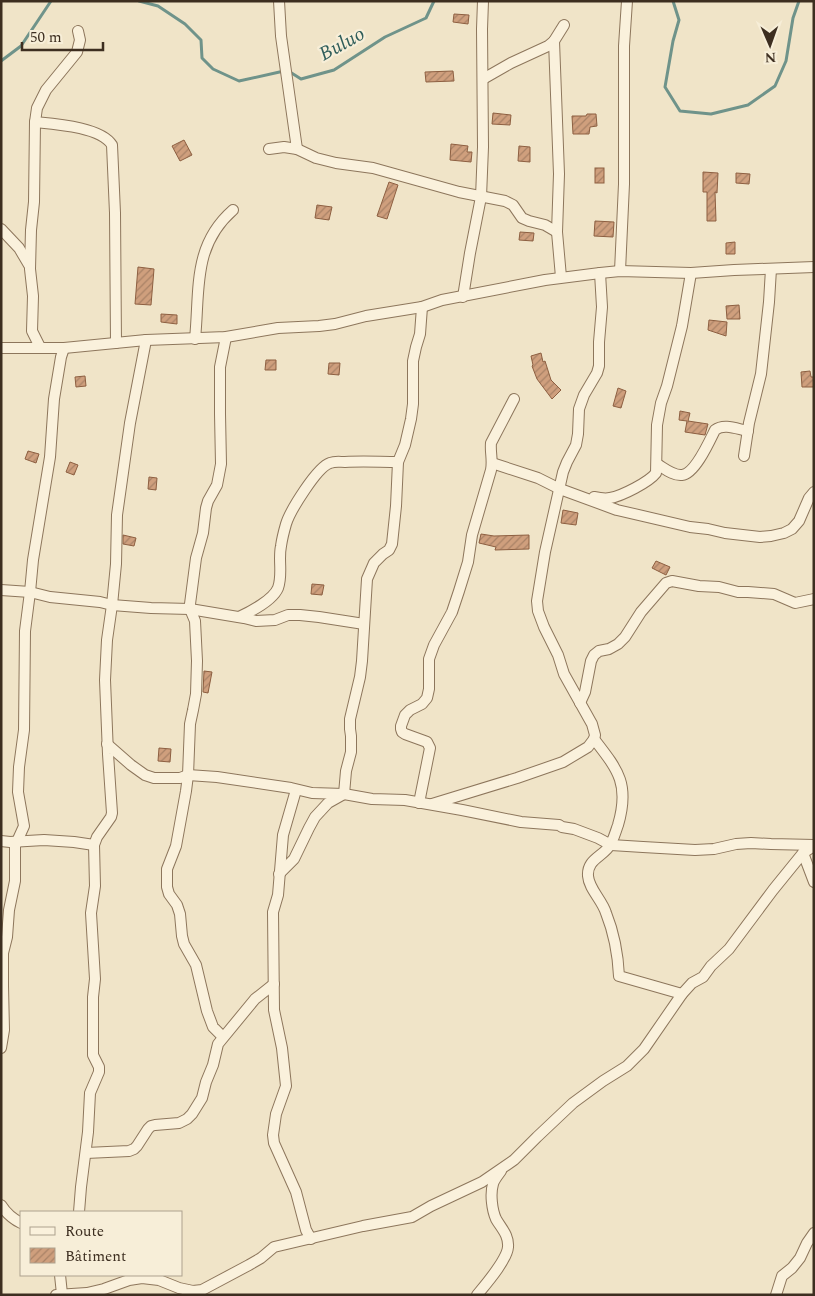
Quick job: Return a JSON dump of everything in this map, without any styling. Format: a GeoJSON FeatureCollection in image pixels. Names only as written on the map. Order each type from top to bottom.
{"type":"FeatureCollection","features":[{"type":"Feature","properties":{"kind":"street"},"geometry":{"type":"LineString","coordinates":[[279,1],[281,36],[297,149]]}},
{"type":"Feature","properties":{"kind":"street"},"geometry":{"type":"LineString","coordinates":[[463,296],[481,197],[484,147],[482,119],[483,1]]}},
{"type":"Feature","properties":{"kind":"street"},"geometry":{"type":"LineString","coordinates":[[620,271],[624,184],[624,46],[627,1]]}},
{"type":"Feature","properties":{"kind":"street"},"geometry":{"type":"LineString","coordinates":[[483,79],[499,69],[548,46],[554,41],[564,25]]}},
{"type":"Feature","properties":{"kind":"street"},"geometry":{"type":"LineString","coordinates":[[40,347],[32,332],[33,296],[30,269],[34,202],[35,122],[37,108],[46,90],[77,52],[80,40],[78,31]]}},
{"type":"Feature","properties":{"kind":"street"},"geometry":{"type":"LineString","coordinates":[[554,41],[559,174],[557,232],[560,277]]}},
{"type":"Feature","properties":{"kind":"street"},"geometry":{"type":"LineString","coordinates":[[35,122],[53,123],[84,129],[108,140],[112,145],[115,213],[116,343]]}},
{"type":"Feature","properties":{"kind":"street"},"geometry":{"type":"LineString","coordinates":[[269,149],[297,149],[316,158],[373,168],[432,185],[505,201],[513,205],[522,218],[545,225],[557,232]]}},
{"type":"Feature","properties":{"kind":"street"},"geometry":{"type":"LineString","coordinates":[[195,338],[196,306],[202,259],[207,243],[216,227],[233,210]]}},
{"type":"Feature","properties":{"kind":"street"},"geometry":{"type":"LineString","coordinates":[[1,229],[19,248],[30,269]]}},
{"type":"Feature","properties":{"kind":"street"},"geometry":{"type":"LineString","coordinates":[[1,348],[64,348],[146,340],[226,338],[278,328],[335,324],[366,316],[422,307],[442,300],[560,277],[620,271],[691,274],[770,268],[814,267]]}},
{"type":"Feature","properties":{"kind":"street"},"geometry":{"type":"LineString","coordinates":[[744,456],[761,374],[769,302],[770,268]]}},
{"type":"Feature","properties":{"kind":"street"},"geometry":{"type":"LineString","coordinates":[[424,804],[517,778],[563,762],[588,748],[594,739],[595,735],[592,724],[564,674],[558,655],[540,618],[537,601],[546,545],[560,489],[567,462],[576,445],[579,409],[599,366],[602,307],[600,273]]}},
{"type":"Feature","properties":{"kind":"street"},"geometry":{"type":"LineString","coordinates":[[578,495],[610,498],[625,493],[652,478],[656,473],[657,425],[661,403],[682,326],[691,274]]}},
{"type":"Feature","properties":{"kind":"street"},"geometry":{"type":"LineString","coordinates":[[344,794],[346,771],[351,752],[350,719],[362,661],[367,579],[374,563],[389,550],[392,544],[398,462],[405,445],[411,419],[413,361],[420,334],[422,307]]}},
{"type":"Feature","properties":{"kind":"street"},"geometry":{"type":"LineString","coordinates":[[223,1038],[213,1027],[207,1011],[196,965],[184,944],[180,914],[169,894],[167,886],[167,869],[176,846],[188,775],[190,724],[196,694],[197,661],[196,621],[190,609],[194,565],[203,533],[206,508],[216,484],[221,464],[220,367],[226,338]]}},
{"type":"Feature","properties":{"kind":"street"},"geometry":{"type":"LineString","coordinates":[[79,1211],[90,1115],[90,1092],[99,1072],[99,1067],[93,1056],[93,997],[95,979],[91,913],[95,886],[94,845],[96,837],[112,813],[105,680],[116,564],[117,515],[130,423],[146,340]]}},
{"type":"Feature","properties":{"kind":"street"},"geometry":{"type":"LineString","coordinates":[[1,1048],[4,1030],[3,953],[7,937],[14,881],[16,842],[24,826],[18,792],[24,730],[25,630],[33,560],[50,457],[54,399],[64,348]]}},
{"type":"Feature","properties":{"kind":"street"},"geometry":{"type":"LineString","coordinates":[[424,804],[430,748],[427,742],[402,732],[400,729],[405,716],[410,710],[422,704],[427,698],[429,659],[434,645],[452,612],[468,562],[472,535],[492,463],[491,443],[514,399]]}},
{"type":"Feature","properties":{"kind":"street"},"geometry":{"type":"LineString","coordinates":[[657,464],[675,474],[687,474],[694,467],[715,430],[719,427],[748,431]]}},
{"type":"Feature","properties":{"kind":"street"},"geometry":{"type":"LineString","coordinates":[[239,617],[260,605],[277,589],[280,578],[281,546],[286,524],[300,498],[322,468],[328,463],[334,462],[398,462]]}},
{"type":"Feature","properties":{"kind":"street"},"geometry":{"type":"LineString","coordinates":[[492,463],[538,478],[560,489],[617,510],[672,524],[760,537],[784,533],[792,529],[799,522],[809,498],[814,492]]}},
{"type":"Feature","properties":{"kind":"street"},"geometry":{"type":"LineString","coordinates":[[580,703],[585,692],[594,655],[599,651],[618,644],[625,637],[645,607],[666,583],[672,581],[699,586],[719,587],[738,592],[774,594],[795,603],[814,599]]}},
{"type":"Feature","properties":{"kind":"street"},"geometry":{"type":"LineString","coordinates":[[1,590],[30,592],[50,597],[93,601],[112,605],[190,609],[256,621],[268,621],[288,615],[300,615],[364,624]]}},
{"type":"Feature","properties":{"kind":"street"},"geometry":{"type":"LineString","coordinates":[[594,739],[610,759],[618,773],[622,788],[623,803],[611,845],[594,858],[588,868],[588,876],[594,893],[606,911],[618,959],[619,976],[682,994]]}},
{"type":"Feature","properties":{"kind":"street"},"geometry":{"type":"LineString","coordinates":[[107,744],[127,762],[150,777],[174,779],[188,775],[233,779],[312,793],[405,800],[521,822],[559,824],[562,827],[574,829],[611,845],[695,850],[714,849],[751,842],[814,845]]}},
{"type":"Feature","properties":{"kind":"street"},"geometry":{"type":"LineString","coordinates":[[296,790],[283,834],[278,900],[273,912],[274,1010],[282,1048],[286,1086],[276,1114],[273,1135],[274,1144],[296,1192],[306,1230],[311,1239]]}},
{"type":"Feature","properties":{"kind":"street"},"geometry":{"type":"LineString","coordinates":[[280,874],[294,859],[315,817],[328,803],[344,794]]}},
{"type":"Feature","properties":{"kind":"street"},"geometry":{"type":"LineString","coordinates":[[1,841],[44,840],[94,845]]}},
{"type":"Feature","properties":{"kind":"street"},"geometry":{"type":"LineString","coordinates":[[60,1276],[59,1294],[88,1293],[129,1280],[142,1278],[153,1279],[193,1291],[202,1290],[249,1266],[274,1247],[363,1226],[412,1217],[482,1182],[514,1160],[573,1103],[627,1066],[644,1049],[682,994],[692,983],[703,977],[711,966],[729,949],[803,853],[814,845]]}},
{"type":"Feature","properties":{"kind":"street"},"geometry":{"type":"LineString","coordinates":[[803,853],[814,882]]}},
{"type":"Feature","properties":{"kind":"street"},"geometry":{"type":"LineString","coordinates":[[86,1152],[129,1151],[137,1146],[151,1126],[155,1124],[179,1123],[187,1119],[196,1109],[202,1098],[206,1082],[214,1065],[216,1049],[223,1038],[255,999],[274,984]]}},
{"type":"Feature","properties":{"kind":"street"},"geometry":{"type":"LineString","coordinates":[[477,1295],[505,1257],[508,1249],[507,1236],[497,1220],[492,1203],[493,1184],[505,1166]]}},
{"type":"Feature","properties":{"kind":"street"},"geometry":{"type":"LineString","coordinates":[[1,1205],[14,1219],[20,1222]]}},
{"type":"Feature","properties":{"kind":"street"},"geometry":{"type":"LineString","coordinates":[[776,1295],[782,1276],[800,1258],[814,1233]]}},
{"type":"Feature","properties":{"kind":"building"},"geometry":{"type":"Polygon","coordinates":[[[454,14],[469,15],[468,24],[453,22],[454,14]]]}},
{"type":"Feature","properties":{"kind":"building"},"geometry":{"type":"Polygon","coordinates":[[[453,71],[454,81],[426,82],[425,72],[453,71]]]}},
{"type":"Feature","properties":{"kind":"building"},"geometry":{"type":"Polygon","coordinates":[[[493,113],[511,115],[510,125],[492,124],[493,113]]]}},
{"type":"Feature","properties":{"kind":"building"},"geometry":{"type":"Polygon","coordinates":[[[587,114],[596,114],[597,126],[590,127],[589,134],[573,134],[572,116],[586,116],[587,114]]]}},
{"type":"Feature","properties":{"kind":"building"},"geometry":{"type":"Polygon","coordinates":[[[184,140],[192,155],[180,161],[172,146],[184,140]]]}},
{"type":"Feature","properties":{"kind":"building"},"geometry":{"type":"Polygon","coordinates":[[[451,144],[468,146],[467,152],[472,152],[471,162],[450,160],[451,144]]]}},
{"type":"Feature","properties":{"kind":"building"},"geometry":{"type":"Polygon","coordinates":[[[519,146],[530,147],[530,162],[518,161],[519,146]]]}},
{"type":"Feature","properties":{"kind":"building"},"geometry":{"type":"Polygon","coordinates":[[[595,168],[604,168],[604,183],[595,183],[595,168]]]}},
{"type":"Feature","properties":{"kind":"building"},"geometry":{"type":"Polygon","coordinates":[[[703,172],[718,173],[717,193],[715,192],[716,221],[707,221],[707,192],[703,192],[703,172]]]}},
{"type":"Feature","properties":{"kind":"building"},"geometry":{"type":"Polygon","coordinates":[[[736,173],[750,174],[749,184],[736,183],[736,173]]]}},
{"type":"Feature","properties":{"kind":"building"},"geometry":{"type":"Polygon","coordinates":[[[389,182],[398,185],[387,219],[377,216],[389,182]]]}},
{"type":"Feature","properties":{"kind":"building"},"geometry":{"type":"Polygon","coordinates":[[[317,205],[332,207],[329,220],[315,218],[317,205]]]}},
{"type":"Feature","properties":{"kind":"building"},"geometry":{"type":"Polygon","coordinates":[[[595,221],[614,222],[613,237],[594,236],[595,221]]]}},
{"type":"Feature","properties":{"kind":"building"},"geometry":{"type":"Polygon","coordinates":[[[520,232],[534,233],[533,241],[519,240],[520,232]]]}},
{"type":"Feature","properties":{"kind":"building"},"geometry":{"type":"Polygon","coordinates":[[[735,242],[735,254],[726,254],[726,243],[735,242]]]}},
{"type":"Feature","properties":{"kind":"building"},"geometry":{"type":"Polygon","coordinates":[[[138,267],[154,269],[151,305],[135,304],[138,267]]]}},
{"type":"Feature","properties":{"kind":"building"},"geometry":{"type":"Polygon","coordinates":[[[739,305],[740,319],[727,319],[726,306],[739,305]]]}},
{"type":"Feature","properties":{"kind":"building"},"geometry":{"type":"Polygon","coordinates":[[[161,314],[177,315],[177,324],[161,322],[161,314]]]}},
{"type":"Feature","properties":{"kind":"building"},"geometry":{"type":"Polygon","coordinates":[[[709,320],[727,322],[726,336],[708,330],[709,320]]]}},
{"type":"Feature","properties":{"kind":"building"},"geometry":{"type":"Polygon","coordinates":[[[541,353],[551,380],[561,390],[552,399],[537,379],[532,366],[531,356],[541,353]]]}},
{"type":"Feature","properties":{"kind":"building"},"geometry":{"type":"Polygon","coordinates":[[[266,360],[276,360],[276,370],[265,370],[266,360]]]}},
{"type":"Feature","properties":{"kind":"building"},"geometry":{"type":"Polygon","coordinates":[[[329,363],[340,363],[339,375],[328,374],[329,363]]]}},
{"type":"Feature","properties":{"kind":"building"},"geometry":{"type":"Polygon","coordinates":[[[810,371],[811,377],[814,377],[814,387],[802,387],[801,372],[810,371]]]}},
{"type":"Feature","properties":{"kind":"building"},"geometry":{"type":"Polygon","coordinates":[[[85,376],[86,386],[76,387],[75,377],[85,376]]]}},
{"type":"Feature","properties":{"kind":"building"},"geometry":{"type":"Polygon","coordinates":[[[618,388],[626,391],[621,408],[613,406],[618,388]]]}},
{"type":"Feature","properties":{"kind":"building"},"geometry":{"type":"Polygon","coordinates":[[[680,411],[690,413],[688,421],[708,424],[705,435],[685,432],[687,421],[679,420],[680,411]]]}},
{"type":"Feature","properties":{"kind":"building"},"geometry":{"type":"Polygon","coordinates":[[[28,451],[39,454],[36,463],[25,459],[28,451]]]}},
{"type":"Feature","properties":{"kind":"building"},"geometry":{"type":"Polygon","coordinates":[[[70,462],[78,465],[74,475],[66,472],[70,462]]]}},
{"type":"Feature","properties":{"kind":"building"},"geometry":{"type":"Polygon","coordinates":[[[149,477],[157,478],[156,490],[148,489],[149,477]]]}},
{"type":"Feature","properties":{"kind":"building"},"geometry":{"type":"Polygon","coordinates":[[[563,510],[578,513],[576,525],[561,523],[563,510]]]}},
{"type":"Feature","properties":{"kind":"building"},"geometry":{"type":"Polygon","coordinates":[[[481,534],[494,536],[529,535],[529,549],[495,550],[496,547],[479,543],[481,534]]]}},
{"type":"Feature","properties":{"kind":"building"},"geometry":{"type":"Polygon","coordinates":[[[123,535],[136,538],[134,546],[123,544],[123,535]]]}},
{"type":"Feature","properties":{"kind":"building"},"geometry":{"type":"Polygon","coordinates":[[[656,561],[670,567],[666,575],[652,568],[656,561]]]}},
{"type":"Feature","properties":{"kind":"building"},"geometry":{"type":"Polygon","coordinates":[[[312,584],[324,585],[322,595],[311,594],[312,584]]]}},
{"type":"Feature","properties":{"kind":"building"},"geometry":{"type":"Polygon","coordinates":[[[204,671],[212,672],[208,693],[203,692],[204,671]]]}},
{"type":"Feature","properties":{"kind":"building"},"geometry":{"type":"Polygon","coordinates":[[[159,748],[171,749],[170,762],[158,761],[159,748]]]}},
{"type":"Feature","properties":{"kind":"waterway","name":"Buluo"},"geometry":{"type":"LineString","coordinates":[[1,61],[21,46],[51,1]]}},
{"type":"Feature","properties":{"kind":"waterway","name":"Buluo"},"geometry":{"type":"LineString","coordinates":[[139,1],[158,6],[185,24],[201,40],[202,58],[213,69],[239,81],[284,71]]}},
{"type":"Feature","properties":{"kind":"waterway","name":"Buluo"},"geometry":{"type":"LineString","coordinates":[[290,72],[301,79],[334,70],[385,37],[426,18],[434,1]]}},
{"type":"Feature","properties":{"kind":"waterway","name":"Buluo"},"geometry":{"type":"LineString","coordinates":[[673,1],[679,20],[673,41],[665,87],[680,111],[711,114],[748,105],[775,86],[786,61],[793,18],[799,1]]}}]}
